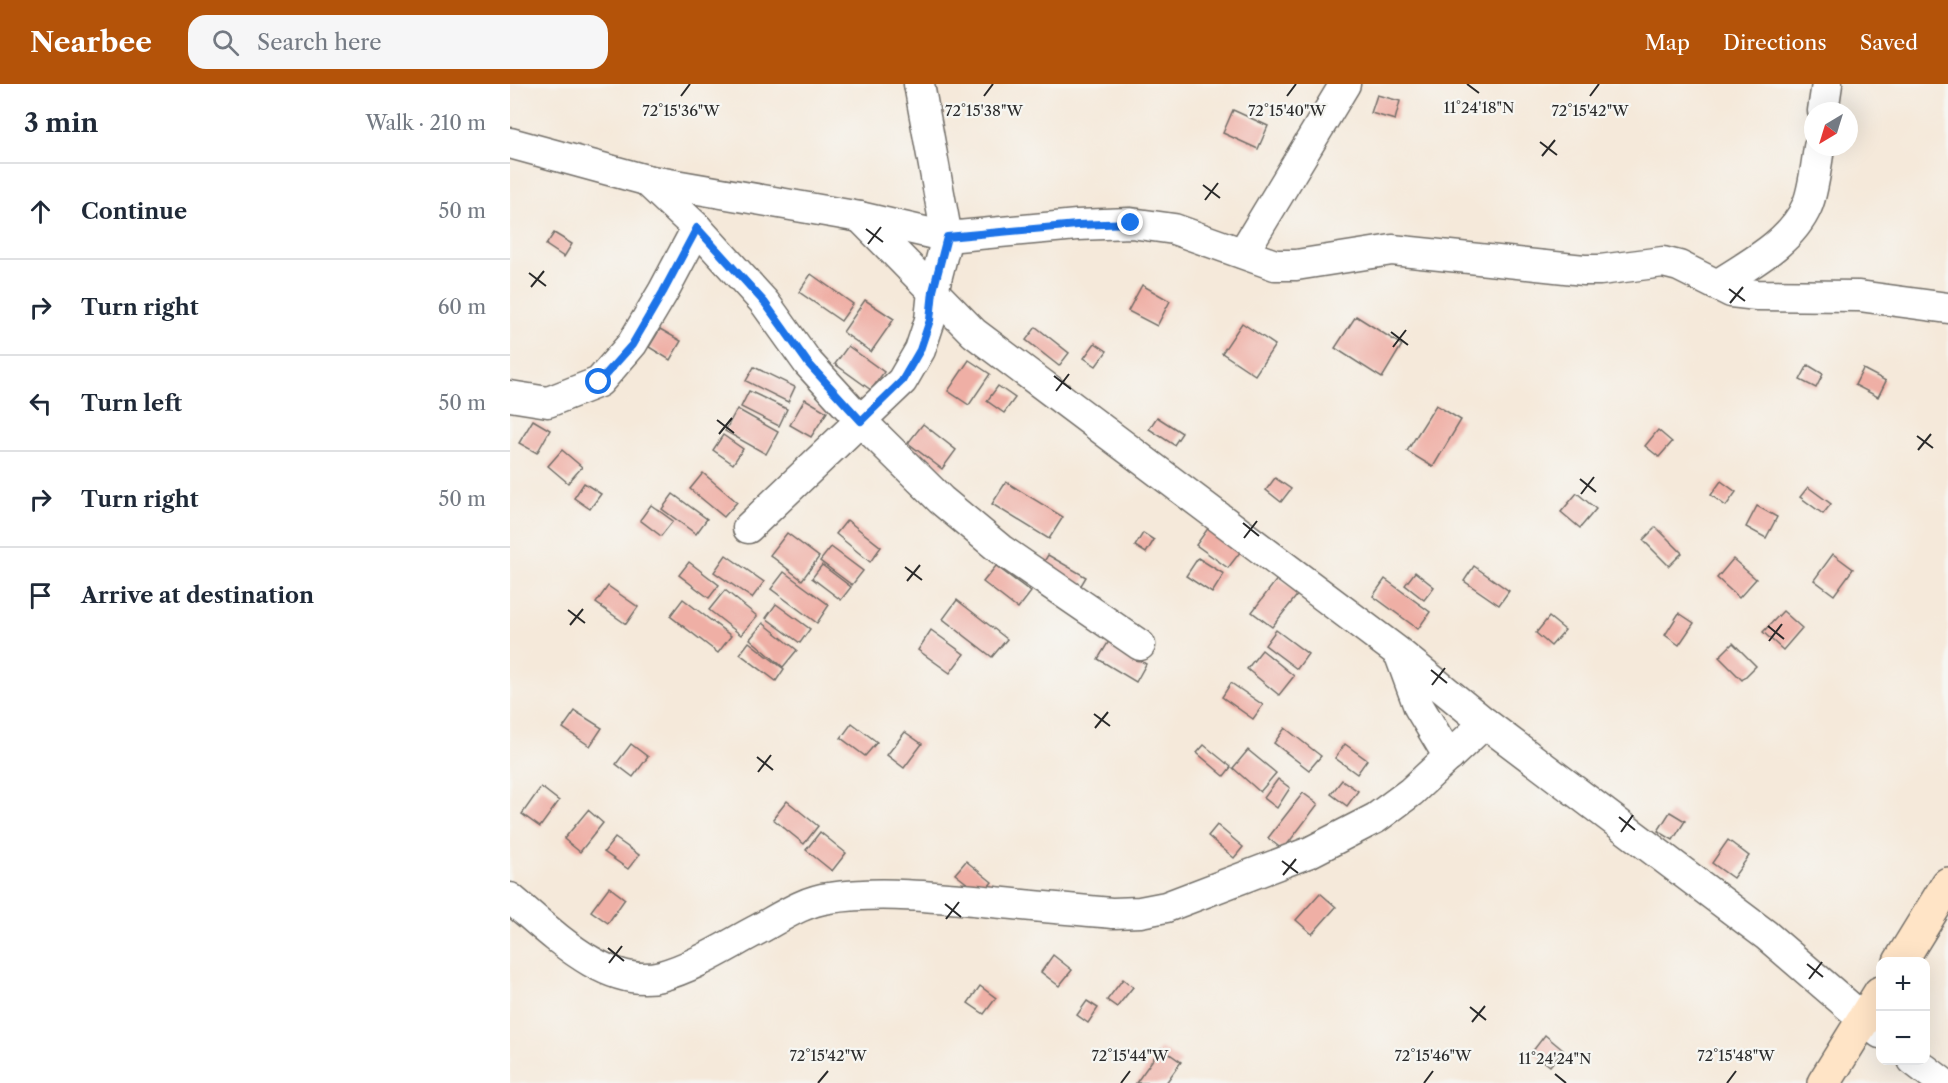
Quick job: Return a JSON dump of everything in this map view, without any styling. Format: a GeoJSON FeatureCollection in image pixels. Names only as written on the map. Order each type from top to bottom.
{"type":"FeatureCollection","features":[{"type":"Feature","properties":{"kind":"street"},"geometry":{"type":"LineString","coordinates":[[748,528],[902,381],[920,350],[930,320],[933,291],[947,237],[919,84]]}},
{"type":"Feature","properties":{"kind":"street"},"geometry":{"type":"LineString","coordinates":[[1243,253],[1345,84]]}},
{"type":"Feature","properties":{"kind":"street"},"geometry":{"type":"LineString","coordinates":[[1825,102],[1827,84]]}},
{"type":"Feature","properties":{"kind":"street"},"geometry":{"type":"LineString","coordinates":[[510,144],[646,180],[860,217],[947,237],[1077,225],[1131,223],[1174,229],[1275,265],[1296,266],[1392,250],[1584,270],[1663,262],[1679,266],[1731,292],[1757,295],[1859,296],[1948,308]]}},
{"type":"Feature","properties":{"kind":"street"},"geometry":{"type":"LineString","coordinates":[[1718,285],[1770,250],[1795,227],[1808,205],[1817,156]]}},
{"type":"Feature","properties":{"kind":"street"},"geometry":{"type":"LineString","coordinates":[[646,180],[697,228],[765,303],[808,363],[861,421],[941,500],[999,549],[1140,645]]}},
{"type":"Feature","properties":{"kind":"street"},"geometry":{"type":"LineString","coordinates":[[860,217],[974,333],[1398,652],[1485,723],[1875,1015],[1824,1083]]}},
{"type":"Feature","properties":{"kind":"street"},"geometry":{"type":"LineString","coordinates":[[510,396],[548,402],[599,382],[632,345],[697,228]]}},
{"type":"Feature","properties":{"kind":"street"},"geometry":{"type":"LineString","coordinates":[[1398,652],[1419,707],[1449,757]]}},
{"type":"Feature","properties":{"kind":"street"},"geometry":{"type":"LineString","coordinates":[[510,898],[570,947],[599,966],[631,978],[659,976],[687,967],[794,910],[825,898],[897,893],[1113,913],[1140,912],[1166,907],[1310,852],[1376,818],[1411,792],[1485,723]]}},
{"type":"Feature","properties":{"kind":"street"},"geometry":{"type":"LineString","coordinates":[[1903,957],[1948,884]]}},
{"type":"Feature","properties":{"kind":"street"},"geometry":{"type":"LineString","coordinates":[[1920,1065],[1943,1083]]}},
{"type":"Feature","properties":{"kind":"building"},"geometry":{"type":"Polygon","coordinates":[[[1377,95],[1400,101],[1395,120],[1371,113],[1377,95]]]}},
{"type":"Feature","properties":{"kind":"building"},"geometry":{"type":"Polygon","coordinates":[[[1233,110],[1268,126],[1258,149],[1223,133],[1233,110]]]}},
{"type":"Feature","properties":{"kind":"building"},"geometry":{"type":"Polygon","coordinates":[[[554,233],[572,244],[564,257],[546,245],[554,233]]]}},
{"type":"Feature","properties":{"kind":"building"},"geometry":{"type":"Polygon","coordinates":[[[811,274],[853,304],[841,321],[799,292],[811,274]]]}},
{"type":"Feature","properties":{"kind":"building"},"geometry":{"type":"Polygon","coordinates":[[[1142,285],[1170,301],[1157,326],[1128,311],[1142,285]]]}},
{"type":"Feature","properties":{"kind":"building"},"geometry":{"type":"Polygon","coordinates":[[[865,300],[894,319],[871,352],[843,332],[865,300]]]}},
{"type":"Feature","properties":{"kind":"building"},"geometry":{"type":"Polygon","coordinates":[[[1356,316],[1402,345],[1382,378],[1335,348],[1356,316]]]}},
{"type":"Feature","properties":{"kind":"building"},"geometry":{"type":"Polygon","coordinates":[[[1242,323],[1275,345],[1255,375],[1222,353],[1242,323]]]}},
{"type":"Feature","properties":{"kind":"building"},"geometry":{"type":"Polygon","coordinates":[[[1036,327],[1069,353],[1059,366],[1026,340],[1036,327]]]}},
{"type":"Feature","properties":{"kind":"building"},"geometry":{"type":"Polygon","coordinates":[[[660,329],[681,341],[670,360],[649,347],[660,329]]]}},
{"type":"Feature","properties":{"kind":"building"},"geometry":{"type":"Polygon","coordinates":[[[1095,343],[1107,351],[1096,366],[1084,358],[1095,343]]]}},
{"type":"Feature","properties":{"kind":"building"},"geometry":{"type":"Polygon","coordinates":[[[848,346],[884,372],[871,390],[835,364],[848,346]]]}},
{"type":"Feature","properties":{"kind":"building"},"geometry":{"type":"Polygon","coordinates":[[[969,360],[990,374],[969,405],[948,391],[969,360]]]}},
{"type":"Feature","properties":{"kind":"building"},"geometry":{"type":"Polygon","coordinates":[[[1808,365],[1823,374],[1816,388],[1800,380],[1808,365]]]}},
{"type":"Feature","properties":{"kind":"building"},"geometry":{"type":"Polygon","coordinates":[[[754,367],[795,387],[788,402],[746,381],[754,367]]]}},
{"type":"Feature","properties":{"kind":"building"},"geometry":{"type":"Polygon","coordinates":[[[1863,369],[1886,381],[1878,397],[1855,385],[1863,369]]]}},
{"type":"Feature","properties":{"kind":"building"},"geometry":{"type":"Polygon","coordinates":[[[998,386],[1015,398],[1004,413],[987,401],[998,386]]]}},
{"type":"Feature","properties":{"kind":"building"},"geometry":{"type":"Polygon","coordinates":[[[749,391],[787,409],[779,426],[741,407],[749,391]]]}},
{"type":"Feature","properties":{"kind":"building"},"geometry":{"type":"Polygon","coordinates":[[[805,399],[827,412],[811,437],[790,425],[805,399]]]}},
{"type":"Feature","properties":{"kind":"building"},"geometry":{"type":"Polygon","coordinates":[[[1436,405],[1461,420],[1433,467],[1407,451],[1436,405]]]}},
{"type":"Feature","properties":{"kind":"building"},"geometry":{"type":"Polygon","coordinates":[[[737,409],[778,432],[766,454],[725,431],[737,409]]]}},
{"type":"Feature","properties":{"kind":"building"},"geometry":{"type":"Polygon","coordinates":[[[1157,417],[1182,433],[1174,445],[1149,429],[1157,417]]]}},
{"type":"Feature","properties":{"kind":"building"},"geometry":{"type":"Polygon","coordinates":[[[533,420],[550,430],[537,453],[519,443],[533,420]]]}},
{"type":"Feature","properties":{"kind":"building"},"geometry":{"type":"Polygon","coordinates":[[[923,424],[956,450],[942,469],[908,443],[923,424]]]}},
{"type":"Feature","properties":{"kind":"building"},"geometry":{"type":"Polygon","coordinates":[[[1658,430],[1672,442],[1659,457],[1645,446],[1658,430]]]}},
{"type":"Feature","properties":{"kind":"building"},"geometry":{"type":"Polygon","coordinates":[[[723,435],[743,449],[733,464],[713,450],[723,435]]]}},
{"type":"Feature","properties":{"kind":"building"},"geometry":{"type":"Polygon","coordinates":[[[562,450],[582,467],[568,483],[548,466],[562,450]]]}},
{"type":"Feature","properties":{"kind":"building"},"geometry":{"type":"Polygon","coordinates":[[[703,473],[737,502],[724,517],[690,489],[703,473]]]}},
{"type":"Feature","properties":{"kind":"building"},"geometry":{"type":"Polygon","coordinates":[[[1275,478],[1291,489],[1281,502],[1266,490],[1275,478]]]}},
{"type":"Feature","properties":{"kind":"building"},"geometry":{"type":"Polygon","coordinates":[[[1721,481],[1736,492],[1726,506],[1711,495],[1721,481]]]}},
{"type":"Feature","properties":{"kind":"building"},"geometry":{"type":"Polygon","coordinates":[[[1006,482],[1063,517],[1049,539],[992,504],[1006,482]]]}},
{"type":"Feature","properties":{"kind":"building"},"geometry":{"type":"Polygon","coordinates":[[[584,483],[601,494],[590,509],[574,498],[584,483]]]}},
{"type":"Feature","properties":{"kind":"building"},"geometry":{"type":"Polygon","coordinates":[[[1808,487],[1831,504],[1823,514],[1800,497],[1808,487]]]}},
{"type":"Feature","properties":{"kind":"building"},"geometry":{"type":"Polygon","coordinates":[[[1577,493],[1596,509],[1580,528],[1561,512],[1577,493]]]}},
{"type":"Feature","properties":{"kind":"building"},"geometry":{"type":"Polygon","coordinates":[[[673,494],[707,519],[696,534],[662,509],[673,494]]]}},
{"type":"Feature","properties":{"kind":"building"},"geometry":{"type":"Polygon","coordinates":[[[651,505],[673,521],[661,536],[640,520],[651,505]]]}},
{"type":"Feature","properties":{"kind":"building"},"geometry":{"type":"Polygon","coordinates":[[[1757,506],[1777,517],[1766,538],[1746,527],[1757,506]]]}},
{"type":"Feature","properties":{"kind":"building"},"geometry":{"type":"Polygon","coordinates":[[[847,520],[881,547],[870,562],[836,534],[847,520]]]}},
{"type":"Feature","properties":{"kind":"building"},"geometry":{"type":"Polygon","coordinates":[[[1209,527],[1241,551],[1228,568],[1196,545],[1209,527]]]}},
{"type":"Feature","properties":{"kind":"building"},"geometry":{"type":"Polygon","coordinates":[[[1656,527],[1682,553],[1669,566],[1643,540],[1656,527]]]}},
{"type":"Feature","properties":{"kind":"building"},"geometry":{"type":"Polygon","coordinates":[[[787,533],[819,557],[802,580],[770,555],[787,533]]]}},
{"type":"Feature","properties":{"kind":"building"},"geometry":{"type":"Polygon","coordinates":[[[1143,533],[1154,540],[1146,553],[1135,546],[1143,533]]]}},
{"type":"Feature","properties":{"kind":"building"},"geometry":{"type":"Polygon","coordinates":[[[831,547],[863,571],[852,585],[820,561],[831,547]]]}},
{"type":"Feature","properties":{"kind":"building"},"geometry":{"type":"Polygon","coordinates":[[[1833,554],[1853,569],[1834,595],[1814,580],[1833,554]]]}},
{"type":"Feature","properties":{"kind":"building"},"geometry":{"type":"Polygon","coordinates":[[[726,555],[764,582],[752,598],[714,572],[726,555]]]}},
{"type":"Feature","properties":{"kind":"building"},"geometry":{"type":"Polygon","coordinates":[[[1048,555],[1086,577],[1077,592],[1039,570],[1048,555]]]}},
{"type":"Feature","properties":{"kind":"building"},"geometry":{"type":"Polygon","coordinates":[[[1198,558],[1224,574],[1212,593],[1186,576],[1198,558]]]}},
{"type":"Feature","properties":{"kind":"building"},"geometry":{"type":"Polygon","coordinates":[[[1733,559],[1756,579],[1739,598],[1717,578],[1733,559]]]}},
{"type":"Feature","properties":{"kind":"building"},"geometry":{"type":"Polygon","coordinates":[[[689,562],[719,585],[709,598],[679,575],[689,562]]]}},
{"type":"Feature","properties":{"kind":"building"},"geometry":{"type":"Polygon","coordinates":[[[822,565],[851,587],[841,600],[812,578],[822,565]]]}},
{"type":"Feature","properties":{"kind":"building"},"geometry":{"type":"Polygon","coordinates":[[[996,566],[1031,592],[1018,609],[983,582],[996,566]]]}},
{"type":"Feature","properties":{"kind":"building"},"geometry":{"type":"Polygon","coordinates":[[[1474,566],[1509,591],[1499,605],[1464,581],[1474,566]]]}},
{"type":"Feature","properties":{"kind":"building"},"geometry":{"type":"Polygon","coordinates":[[[784,572],[829,605],[817,623],[771,589],[784,572]]]}},
{"type":"Feature","properties":{"kind":"building"},"geometry":{"type":"Polygon","coordinates":[[[1415,572],[1434,587],[1424,600],[1405,585],[1415,572]]]}},
{"type":"Feature","properties":{"kind":"building"},"geometry":{"type":"Polygon","coordinates":[[[1278,578],[1299,593],[1272,627],[1252,612],[1278,578]]]}},
{"type":"Feature","properties":{"kind":"building"},"geometry":{"type":"Polygon","coordinates":[[[1385,579],[1430,612],[1418,629],[1373,596],[1385,579]]]}},
{"type":"Feature","properties":{"kind":"building"},"geometry":{"type":"Polygon","coordinates":[[[608,586],[638,607],[626,624],[596,603],[608,586]]]}},
{"type":"Feature","properties":{"kind":"building"},"geometry":{"type":"Polygon","coordinates":[[[725,590],[757,616],[741,635],[709,610],[725,590]]]}},
{"type":"Feature","properties":{"kind":"building"},"geometry":{"type":"Polygon","coordinates":[[[683,599],[731,636],[718,653],[670,616],[683,599]]]}},
{"type":"Feature","properties":{"kind":"building"},"geometry":{"type":"Polygon","coordinates":[[[957,600],[1007,639],[992,657],[943,619],[957,600]]]}},
{"type":"Feature","properties":{"kind":"building"},"geometry":{"type":"Polygon","coordinates":[[[776,604],[810,629],[800,643],[766,618],[776,604]]]}},
{"type":"Feature","properties":{"kind":"building"},"geometry":{"type":"Polygon","coordinates":[[[1783,611],[1802,628],[1783,650],[1763,632],[1783,611]]]}},
{"type":"Feature","properties":{"kind":"building"},"geometry":{"type":"Polygon","coordinates":[[[1679,613],[1694,623],[1679,645],[1665,635],[1679,613]]]}},
{"type":"Feature","properties":{"kind":"building"},"geometry":{"type":"Polygon","coordinates":[[[1549,617],[1565,630],[1551,646],[1536,633],[1549,617]]]}},
{"type":"Feature","properties":{"kind":"building"},"geometry":{"type":"Polygon","coordinates":[[[763,623],[797,650],[783,667],[750,639],[763,623]]]}},
{"type":"Feature","properties":{"kind":"building"},"geometry":{"type":"Polygon","coordinates":[[[931,630],[964,654],[950,673],[918,650],[931,630]]]}},
{"type":"Feature","properties":{"kind":"building"},"geometry":{"type":"Polygon","coordinates":[[[1276,630],[1308,654],[1297,669],[1265,645],[1276,630]]]}},
{"type":"Feature","properties":{"kind":"building"},"geometry":{"type":"Polygon","coordinates":[[[1109,641],[1146,664],[1136,682],[1098,659],[1109,641]]]}},
{"type":"Feature","properties":{"kind":"building"},"geometry":{"type":"Polygon","coordinates":[[[749,642],[784,669],[776,681],[740,654],[749,642]]]}},
{"type":"Feature","properties":{"kind":"building"},"geometry":{"type":"Polygon","coordinates":[[[1733,643],[1756,666],[1742,680],[1719,657],[1733,643]]]}},
{"type":"Feature","properties":{"kind":"building"},"geometry":{"type":"Polygon","coordinates":[[[1262,650],[1294,676],[1279,695],[1247,669],[1262,650]]]}},
{"type":"Feature","properties":{"kind":"building"},"geometry":{"type":"Polygon","coordinates":[[[1231,683],[1263,705],[1253,719],[1222,697],[1231,683]]]}},
{"type":"Feature","properties":{"kind":"building"},"geometry":{"type":"Polygon","coordinates":[[[575,711],[602,728],[590,746],[563,728],[575,711]]]}},
{"type":"Feature","properties":{"kind":"building"},"geometry":{"type":"Polygon","coordinates":[[[852,723],[877,742],[865,756],[841,738],[852,723]]]}},
{"type":"Feature","properties":{"kind":"building"},"geometry":{"type":"Polygon","coordinates":[[[1285,728],[1321,756],[1309,770],[1274,743],[1285,728]]]}},
{"type":"Feature","properties":{"kind":"building"},"geometry":{"type":"Polygon","coordinates":[[[905,732],[922,744],[904,768],[887,755],[905,732]]]}},
{"type":"Feature","properties":{"kind":"building"},"geometry":{"type":"Polygon","coordinates":[[[631,744],[648,757],[633,777],[616,764],[631,744]]]}},
{"type":"Feature","properties":{"kind":"building"},"geometry":{"type":"Polygon","coordinates":[[[1345,744],[1367,760],[1357,774],[1335,758],[1345,744]]]}},
{"type":"Feature","properties":{"kind":"building"},"geometry":{"type":"Polygon","coordinates":[[[1204,745],[1231,767],[1224,776],[1197,753],[1204,745]]]}},
{"type":"Feature","properties":{"kind":"building"},"geometry":{"type":"Polygon","coordinates":[[[1248,750],[1276,773],[1260,792],[1233,768],[1248,750]]]}},
{"type":"Feature","properties":{"kind":"building"},"geometry":{"type":"Polygon","coordinates":[[[1278,779],[1290,788],[1277,808],[1264,798],[1278,779]]]}},
{"type":"Feature","properties":{"kind":"building"},"geometry":{"type":"Polygon","coordinates":[[[1342,780],[1358,791],[1347,806],[1331,794],[1342,780]]]}},
{"type":"Feature","properties":{"kind":"building"},"geometry":{"type":"Polygon","coordinates":[[[541,787],[559,801],[540,827],[522,814],[541,787]]]}},
{"type":"Feature","properties":{"kind":"building"},"geometry":{"type":"Polygon","coordinates":[[[1303,793],[1318,804],[1283,850],[1268,838],[1303,793]]]}},
{"type":"Feature","properties":{"kind":"building"},"geometry":{"type":"Polygon","coordinates":[[[787,801],[818,826],[804,844],[773,819],[787,801]]]}},
{"type":"Feature","properties":{"kind":"building"},"geometry":{"type":"Polygon","coordinates":[[[588,810],[603,823],[580,852],[564,839],[588,810]]]}},
{"type":"Feature","properties":{"kind":"building"},"geometry":{"type":"Polygon","coordinates":[[[1670,812],[1685,821],[1673,840],[1658,831],[1670,812]]]}},
{"type":"Feature","properties":{"kind":"building"},"geometry":{"type":"Polygon","coordinates":[[[1217,825],[1243,847],[1234,858],[1208,836],[1217,825]]]}},
{"type":"Feature","properties":{"kind":"building"},"geometry":{"type":"Polygon","coordinates":[[[820,832],[846,853],[832,871],[806,850],[820,832]]]}},
{"type":"Feature","properties":{"kind":"building"},"geometry":{"type":"Polygon","coordinates":[[[615,838],[639,855],[628,869],[604,852],[615,838]]]}},
{"type":"Feature","properties":{"kind":"building"},"geometry":{"type":"Polygon","coordinates":[[[1728,840],[1749,856],[1733,878],[1712,863],[1728,840]]]}},
{"type":"Feature","properties":{"kind":"building"},"geometry":{"type":"Polygon","coordinates":[[[966,861],[992,882],[982,895],[955,874],[966,861]]]}},
{"type":"Feature","properties":{"kind":"building"},"geometry":{"type":"Polygon","coordinates":[[[609,887],[625,899],[608,923],[591,911],[609,887]]]}},
{"type":"Feature","properties":{"kind":"building"},"geometry":{"type":"Polygon","coordinates":[[[1320,893],[1336,907],[1312,934],[1296,920],[1320,893]]]}},
{"type":"Feature","properties":{"kind":"building"},"geometry":{"type":"Polygon","coordinates":[[[1053,955],[1072,970],[1059,986],[1041,972],[1053,955]]]}},
{"type":"Feature","properties":{"kind":"building"},"geometry":{"type":"Polygon","coordinates":[[[1123,979],[1133,987],[1117,1007],[1107,1000],[1123,979]]]}},
{"type":"Feature","properties":{"kind":"building"},"geometry":{"type":"Polygon","coordinates":[[[980,986],[996,998],[984,1014],[968,1003],[980,986]]]}},
{"type":"Feature","properties":{"kind":"building"},"geometry":{"type":"Polygon","coordinates":[[[1087,1001],[1098,1008],[1088,1023],[1077,1015],[1087,1001]]]}},
{"type":"Feature","properties":{"kind":"building"},"geometry":{"type":"Polygon","coordinates":[[[1545,1035],[1563,1050],[1550,1066],[1532,1052],[1545,1035]]]}},
{"type":"Feature","properties":{"kind":"building"},"geometry":{"type":"Polygon","coordinates":[[[1161,1048],[1181,1062],[1166,1083],[1136,1083],[1161,1048]]]}},
{"type":"Feature","properties":{"kind":"route"},"geometry":{"type":"LineString","coordinates":[[599,382],[632,345],[697,228],[765,303],[808,363],[861,421],[902,381],[920,350],[930,320],[933,291],[947,237],[1077,225],[1131,223]]}}]}
